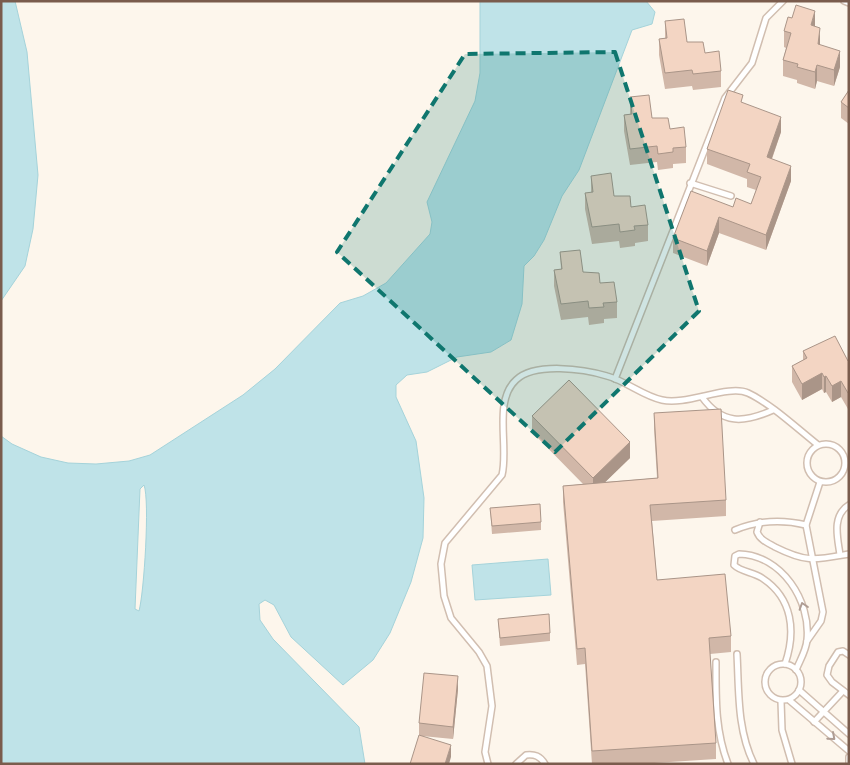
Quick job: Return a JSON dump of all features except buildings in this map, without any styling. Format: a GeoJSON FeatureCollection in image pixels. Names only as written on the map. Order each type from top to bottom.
{"type":"FeatureCollection","features":[{"type":"Feature","properties":{"kind":"lane"},"geometry":{"type":"LineString","coordinates":[[615,379],[724,98],[752,63],[766,18],[783,1]]}},
{"type":"Feature","properties":{"kind":"lane"},"geometry":{"type":"LineString","coordinates":[[844,1],[849,2]]}},
{"type":"Feature","properties":{"kind":"lane"},"geometry":{"type":"LineString","coordinates":[[690,182],[731,196]]}},
{"type":"Feature","properties":{"kind":"lane"},"geometry":{"type":"LineString","coordinates":[[488,764],[485,752],[492,706],[487,666],[479,652],[451,618],[447,608],[441,564],[445,543],[502,475],[504,465],[504,403],[508,389],[516,380],[538,370],[575,370],[615,379],[655,398],[666,401],[729,392],[748,393],[818,445]]}},
{"type":"Feature","properties":{"kind":"lane"},"geometry":{"type":"LineString","coordinates":[[702,397],[717,414],[733,419],[746,419],[773,410]]}},
{"type":"Feature","properties":{"kind":"lane"},"geometry":{"type":"LineString","coordinates":[[827,443],[836,446],[843,452],[847,461],[844,471],[838,478],[830,482],[820,482],[812,476],[808,469],[807,459],[811,451],[818,445],[827,443]]}},
{"type":"Feature","properties":{"kind":"lane"},"geometry":{"type":"LineString","coordinates":[[796,670],[807,641],[817,629],[823,612],[806,525],[820,482]]}},
{"type":"Feature","properties":{"kind":"lane"},"geometry":{"type":"LineString","coordinates":[[840,555],[838,520],[840,513],[849,505]]}},
{"type":"Feature","properties":{"kind":"lane"},"geometry":{"type":"LineString","coordinates":[[736,530],[760,522],[783,521],[806,525]]}},
{"type":"Feature","properties":{"kind":"lane"},"geometry":{"type":"LineString","coordinates":[[760,522],[757,532],[762,539],[797,558],[813,560],[849,554]]}},
{"type":"Feature","properties":{"kind":"lane"},"geometry":{"type":"LineString","coordinates":[[785,664],[792,636],[789,612],[775,588],[762,578],[734,565],[735,556],[744,554],[770,564],[791,582],[804,606],[807,622],[807,641]]}},
{"type":"Feature","properties":{"kind":"lane"},"geometry":{"type":"LineString","coordinates":[[849,654],[843,651],[838,652],[827,670],[829,679],[849,695]]}},
{"type":"Feature","properties":{"kind":"lane"},"geometry":{"type":"LineString","coordinates":[[737,654],[740,724],[745,747],[754,764]]}},
{"type":"Feature","properties":{"kind":"lane"},"geometry":{"type":"LineString","coordinates":[[716,662],[715,710],[720,743],[728,764]]}},
{"type":"Feature","properties":{"kind":"lane"},"geometry":{"type":"LineString","coordinates":[[785,664],[796,670],[801,682],[799,690],[789,700],[781,701],[768,693],[765,678],[770,669],[785,664]]}},
{"type":"Feature","properties":{"kind":"lane"},"geometry":{"type":"LineString","coordinates":[[799,690],[849,734]]}},
{"type":"Feature","properties":{"kind":"lane"},"geometry":{"type":"LineString","coordinates":[[814,722],[843,691]]}},
{"type":"Feature","properties":{"kind":"lane"},"geometry":{"type":"LineString","coordinates":[[789,700],[849,751]]}},
{"type":"Feature","properties":{"kind":"lane"},"geometry":{"type":"LineString","coordinates":[[781,701],[782,730],[792,764]]}},
{"type":"Feature","properties":{"kind":"lane"},"geometry":{"type":"LineString","coordinates":[[516,764],[520,758],[533,754],[540,757],[545,764]]}},
{"type":"Feature","properties":{"kind":"highlighted area"},"geometry":{"type":"Polygon","coordinates":[[[615,52],[699,311],[555,452],[337,252],[465,54],[615,52]]]}},
{"type":"Feature","properties":{"kind":"water"},"geometry":{"type":"Polygon","coordinates":[[[1,1],[15,1],[27,52],[38,175],[33,229],[25,266],[1,301],[1,1]]]}},
{"type":"Feature","properties":{"kind":"water"},"geometry":{"type":"Polygon","coordinates":[[[480,1],[646,1],[655,12],[652,24],[632,30],[579,170],[562,196],[544,240],[534,256],[524,266],[522,304],[511,340],[491,352],[457,357],[427,372],[407,375],[396,385],[396,397],[416,441],[424,498],[423,538],[411,582],[390,633],[373,660],[343,685],[291,637],[274,605],[265,600],[259,604],[260,620],[273,639],[359,727],[365,764],[1,764],[1,436],[12,444],[41,457],[68,463],[96,464],[129,461],[150,455],[243,395],[275,369],[340,303],[363,296],[386,283],[430,234],[432,222],[427,202],[475,101],[480,73],[480,1]],[[144,485],[140,489],[135,609],[139,611],[146,547],[146,494],[144,485]]]}},
{"type":"Feature","properties":{"kind":"water"},"geometry":{"type":"Polygon","coordinates":[[[548,559],[551,595],[475,600],[472,565],[548,559]]]}}]}
